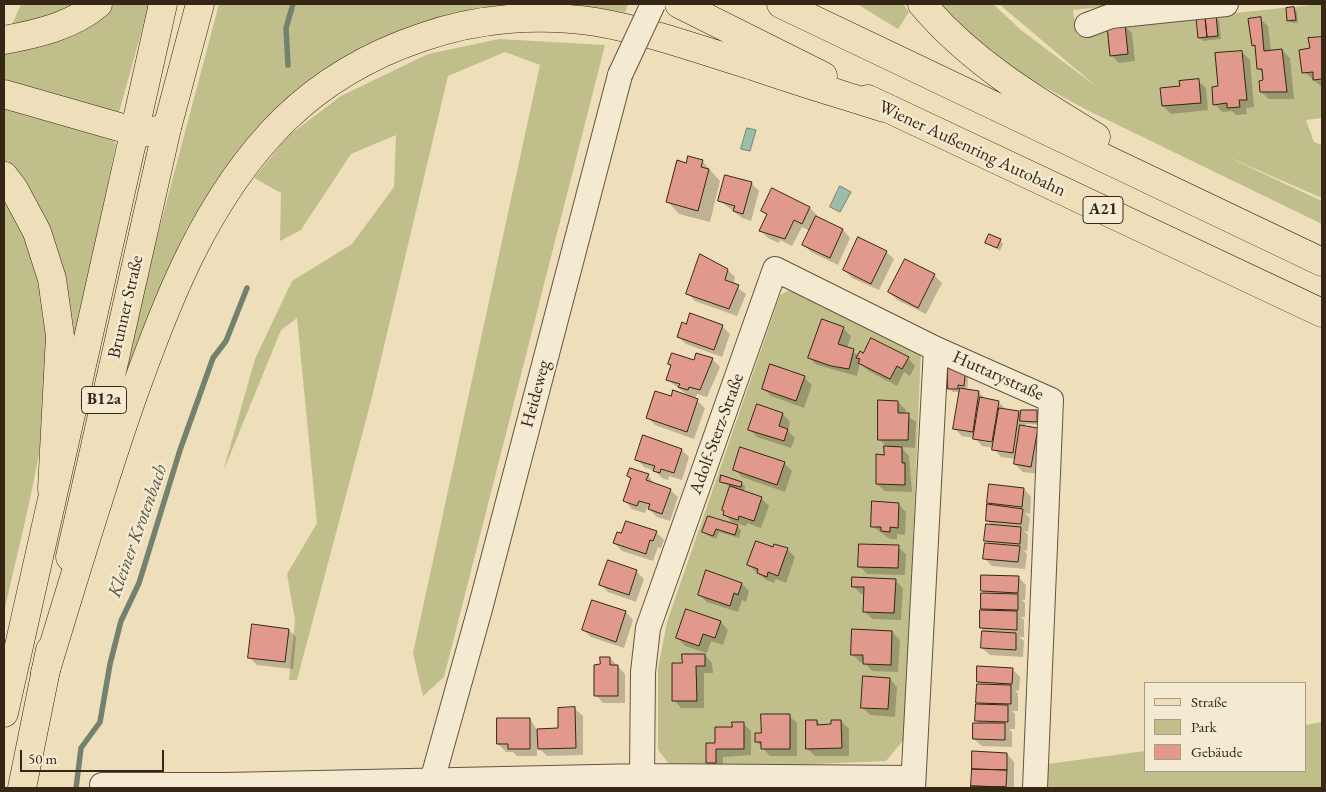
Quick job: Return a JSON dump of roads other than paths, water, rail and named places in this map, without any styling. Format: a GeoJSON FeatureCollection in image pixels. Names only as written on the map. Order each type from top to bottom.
{"type":"FeatureCollection","features":[{"type":"Feature","properties":{"kind":"main road"},"geometry":{"type":"LineString","coordinates":[[4,40],[43,33],[88,13],[98,4]]}},
{"type":"Feature","properties":{"kind":"main road","name":"Brunner Straße"},"geometry":{"type":"LineString","coordinates":[[4,713],[52,489],[163,4]]}},
{"type":"Feature","properties":{"kind":"main road","name":"Brunner Straße"},"geometry":{"type":"LineString","coordinates":[[22,788],[89,464],[167,128],[200,4]]}},
{"type":"Feature","properties":{"kind":"main road","name":"Wiener Außenring Autobahn"},"geometry":{"type":"LineString","coordinates":[[679,4],[775,50],[884,108],[1322,313]]}},
{"type":"Feature","properties":{"kind":"main road"},"geometry":{"type":"LineString","coordinates":[[781,4],[1322,262]]}},
{"type":"Feature","properties":{"kind":"main road"},"geometry":{"type":"LineString","coordinates":[[922,4],[974,56],[1018,90],[1244,224]]}},
{"type":"Feature","properties":{"kind":"main road"},"geometry":{"type":"LineString","coordinates":[[45,673],[108,468],[147,354],[177,283],[208,222],[247,163],[285,119],[334,80],[389,48],[455,26],[522,18],[594,22],[676,41],[884,108]]}},
{"type":"Feature","properties":{"kind":"main road"},"geometry":{"type":"LineString","coordinates":[[4,94],[142,133],[167,128]]}},
{"type":"Feature","properties":{"kind":"main road"},"geometry":{"type":"LineString","coordinates":[[4,176],[14,189],[37,232],[52,279],[60,336],[52,489]]}},
{"type":"Feature","properties":{"kind":"street","name":"Heideweg"},"geometry":{"type":"LineString","coordinates":[[431,784],[620,75],[653,4]]}},
{"type":"Feature","properties":{"kind":"street"},"geometry":{"type":"LineString","coordinates":[[1087,25],[1111,16],[1226,4]]}},
{"type":"Feature","properties":{"kind":"street","name":"Adolf-Sterz-Straße"},"geometry":{"type":"LineString","coordinates":[[642,776],[643,672],[648,628],[775,270],[936,349]]}},
{"type":"Feature","properties":{"kind":"street","name":"Huttarystraße"},"geometry":{"type":"LineString","coordinates":[[910,785],[936,349],[1051,400],[1035,788]]}},
{"type":"Feature","properties":{"kind":"street"},"geometry":{"type":"LineString","coordinates":[[102,786],[225,787],[431,784],[642,776],[910,785]]}},
{"type":"Feature","properties":{"kind":"waterway"},"geometry":{"type":"LineString","coordinates":[[288,65],[286,28],[293,4]]}},
{"type":"Feature","properties":{"kind":"waterway","name":"Kleiner Krotenbach"},"geometry":{"type":"LineString","coordinates":[[76,788],[81,748],[100,722],[110,664],[121,621],[139,583],[180,450],[213,358],[226,341],[247,288]]}}]}
